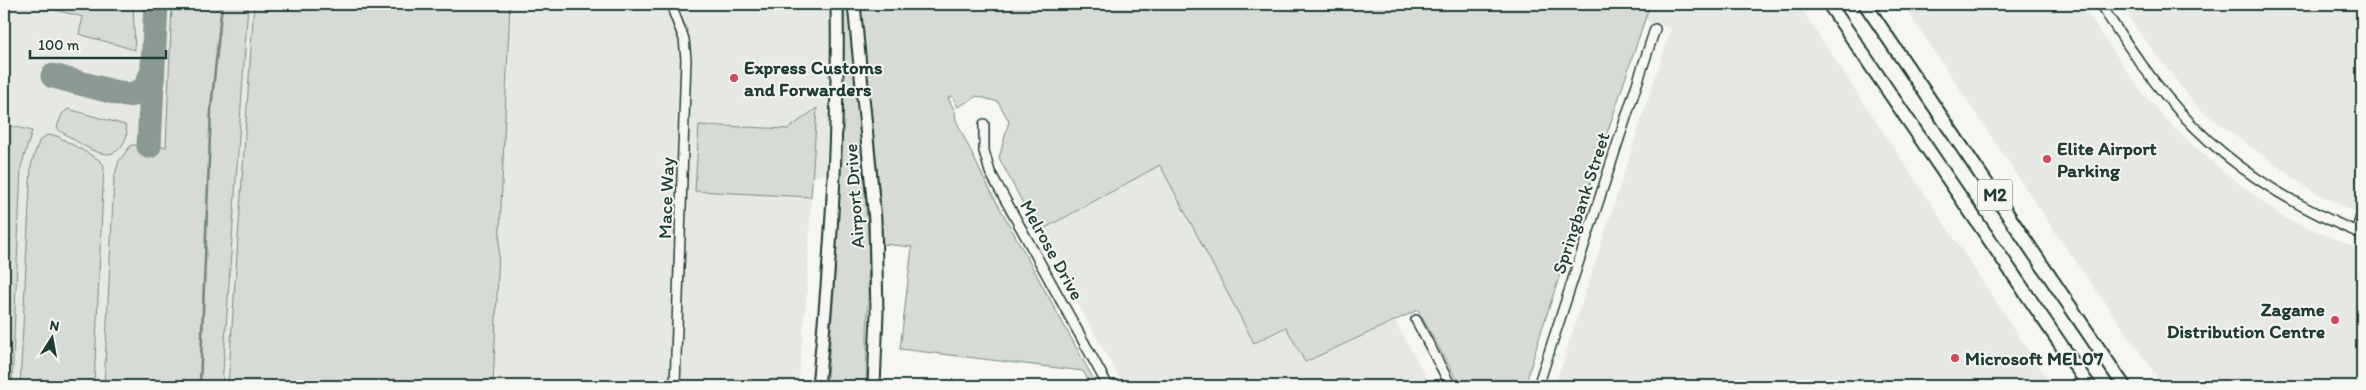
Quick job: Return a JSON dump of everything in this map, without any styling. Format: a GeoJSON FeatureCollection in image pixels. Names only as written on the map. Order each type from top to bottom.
{"type":"FeatureCollection","features":[{"type":"Feature","properties":{"kind":"highway","name":"M2"},"geometry":{"type":"LineString","coordinates":[[1829,4],[2089,386]]}},
{"type":"Feature","properties":{"kind":"highway","name":"M2"},"geometry":{"type":"LineString","coordinates":[[1865,4],[2124,386]]}},
{"type":"Feature","properties":{"kind":"main road","name":"Airport Drive"},"geometry":{"type":"LineString","coordinates":[[818,386],[833,201],[838,4]]}},
{"type":"Feature","properties":{"kind":"main road","name":"Airport Drive"},"geometry":{"type":"LineString","coordinates":[[854,4],[875,220],[877,313],[874,386]]}},
{"type":"Feature","properties":{"kind":"street"},"geometry":{"type":"LineString","coordinates":[[2100,4],[2168,99],[2229,159],[2282,194],[2359,233],[2362,214]]}},
{"type":"Feature","properties":{"kind":"street","name":"Mace Way"},"geometry":{"type":"LineString","coordinates":[[674,13],[684,39],[686,59],[675,386]]}},
{"type":"Feature","properties":{"kind":"street","name":"Springbank Street"},"geometry":{"type":"LineString","coordinates":[[1538,386],[1655,29]]}},
{"type":"Feature","properties":{"kind":"street","name":"Melrose Drive"},"geometry":{"type":"LineString","coordinates":[[984,124],[984,151],[990,172],[1108,386]]}},
{"type":"Feature","properties":{"kind":"street"},"geometry":{"type":"LineString","coordinates":[[1416,320],[1451,386]]}},
{"type":"Feature","properties":{"kind":"shaded area"},"geometry":{"type":"Polygon","coordinates":[[[4,4],[1140,4],[1003,69],[936,104],[955,138],[801,180],[695,190],[811,197],[807,290],[798,386],[4,386],[4,4]]]}},
{"type":"Feature","properties":{"kind":"shaded area"},"geometry":{"type":"Polygon","coordinates":[[[32,4],[133,4],[135,50],[79,34],[83,17],[32,4]]]}},
{"type":"Feature","properties":{"kind":"shaded area"},"geometry":{"type":"Polygon","coordinates":[[[172,4],[248,4],[222,386],[104,386],[114,178],[119,161],[131,145],[166,147],[172,4]]]}},
{"type":"Feature","properties":{"kind":"shaded area"},"geometry":{"type":"Polygon","coordinates":[[[254,4],[510,4],[493,386],[228,386],[254,4]]]}},
{"type":"Feature","properties":{"kind":"shaded area"},"geometry":{"type":"Polygon","coordinates":[[[844,4],[851,4],[869,247],[866,386],[826,386],[837,243],[844,4]]]}},
{"type":"Feature","properties":{"kind":"shaded area"},"geometry":{"type":"Polygon","coordinates":[[[860,4],[1650,4],[1542,329],[1525,386],[1460,386],[1418,310],[1305,362],[1286,327],[1254,343],[1160,165],[1038,232],[999,158],[1009,121],[998,102],[977,96],[958,107],[952,96],[948,98],[955,111],[956,120],[983,177],[1094,380],[1090,384],[1083,371],[900,349],[912,247],[883,244],[879,186],[860,4]]]}},
{"type":"Feature","properties":{"kind":"shaded area"},"geometry":{"type":"Polygon","coordinates":[[[1650,4],[1798,4],[2052,386],[1555,386],[1671,29],[1645,21],[1650,4]]]}},
{"type":"Feature","properties":{"kind":"shaded area"},"geometry":{"type":"Polygon","coordinates":[[[1903,4],[2081,4],[2141,91],[2173,127],[2214,164],[2284,218],[2362,250],[2362,386],[2164,386],[2057,235],[1903,4]]]}},
{"type":"Feature","properties":{"kind":"shaded area"},"geometry":{"type":"Polygon","coordinates":[[[2120,4],[2362,4],[2362,216],[2309,189],[2198,108],[2144,39],[2120,4]]]}},
{"type":"Feature","properties":{"kind":"shaded area"},"geometry":{"type":"Polygon","coordinates":[[[817,108],[811,197],[695,191],[699,125],[788,129],[817,108]]]}},
{"type":"Feature","properties":{"kind":"shaded area"},"geometry":{"type":"Polygon","coordinates":[[[68,109],[125,125],[127,135],[123,144],[117,151],[110,154],[101,153],[84,146],[60,131],[57,127],[62,114],[68,109]]]}},
{"type":"Feature","properties":{"kind":"shaded area"},"geometry":{"type":"Polygon","coordinates":[[[4,124],[32,131],[21,167],[12,386],[4,386],[4,124]]]}},
{"type":"Feature","properties":{"kind":"shaded area"},"geometry":{"type":"Polygon","coordinates":[[[47,135],[57,136],[98,159],[104,165],[94,386],[20,386],[31,165],[39,141],[47,135]]]}},
{"type":"Feature","properties":{"kind":"shaded area"},"geometry":{"type":"Polygon","coordinates":[[[1160,165],[1254,343],[1286,327],[1305,362],[1395,321],[1431,386],[1124,386],[1038,232],[1160,165]]]}},
{"type":"Feature","properties":{"kind":"waterway"},"geometry":{"type":"LineString","coordinates":[[200,386],[211,109],[222,4]]}},
{"type":"Feature","properties":{"kind":"taxiway"},"geometry":{"type":"LineString","coordinates":[[149,146],[156,4]]}},
{"type":"Feature","properties":{"kind":"taxiway"},"geometry":{"type":"LineString","coordinates":[[53,76],[125,95],[134,94],[145,89],[151,75]]}},
{"type":"Feature","properties":{"kind":"place","name":"Express Customs and Forwarders"},"geometry":{"type":"Point","coordinates":[734,78]}},
{"type":"Feature","properties":{"kind":"place","name":"Elite Airport Parking"},"geometry":{"type":"Point","coordinates":[2047,159]}},
{"type":"Feature","properties":{"kind":"place","name":"Zagame Distribution Centre"},"geometry":{"type":"Point","coordinates":[2335,320]}},
{"type":"Feature","properties":{"kind":"place","name":"Microsoft MEL07"},"geometry":{"type":"Point","coordinates":[1955,358]}}]}
